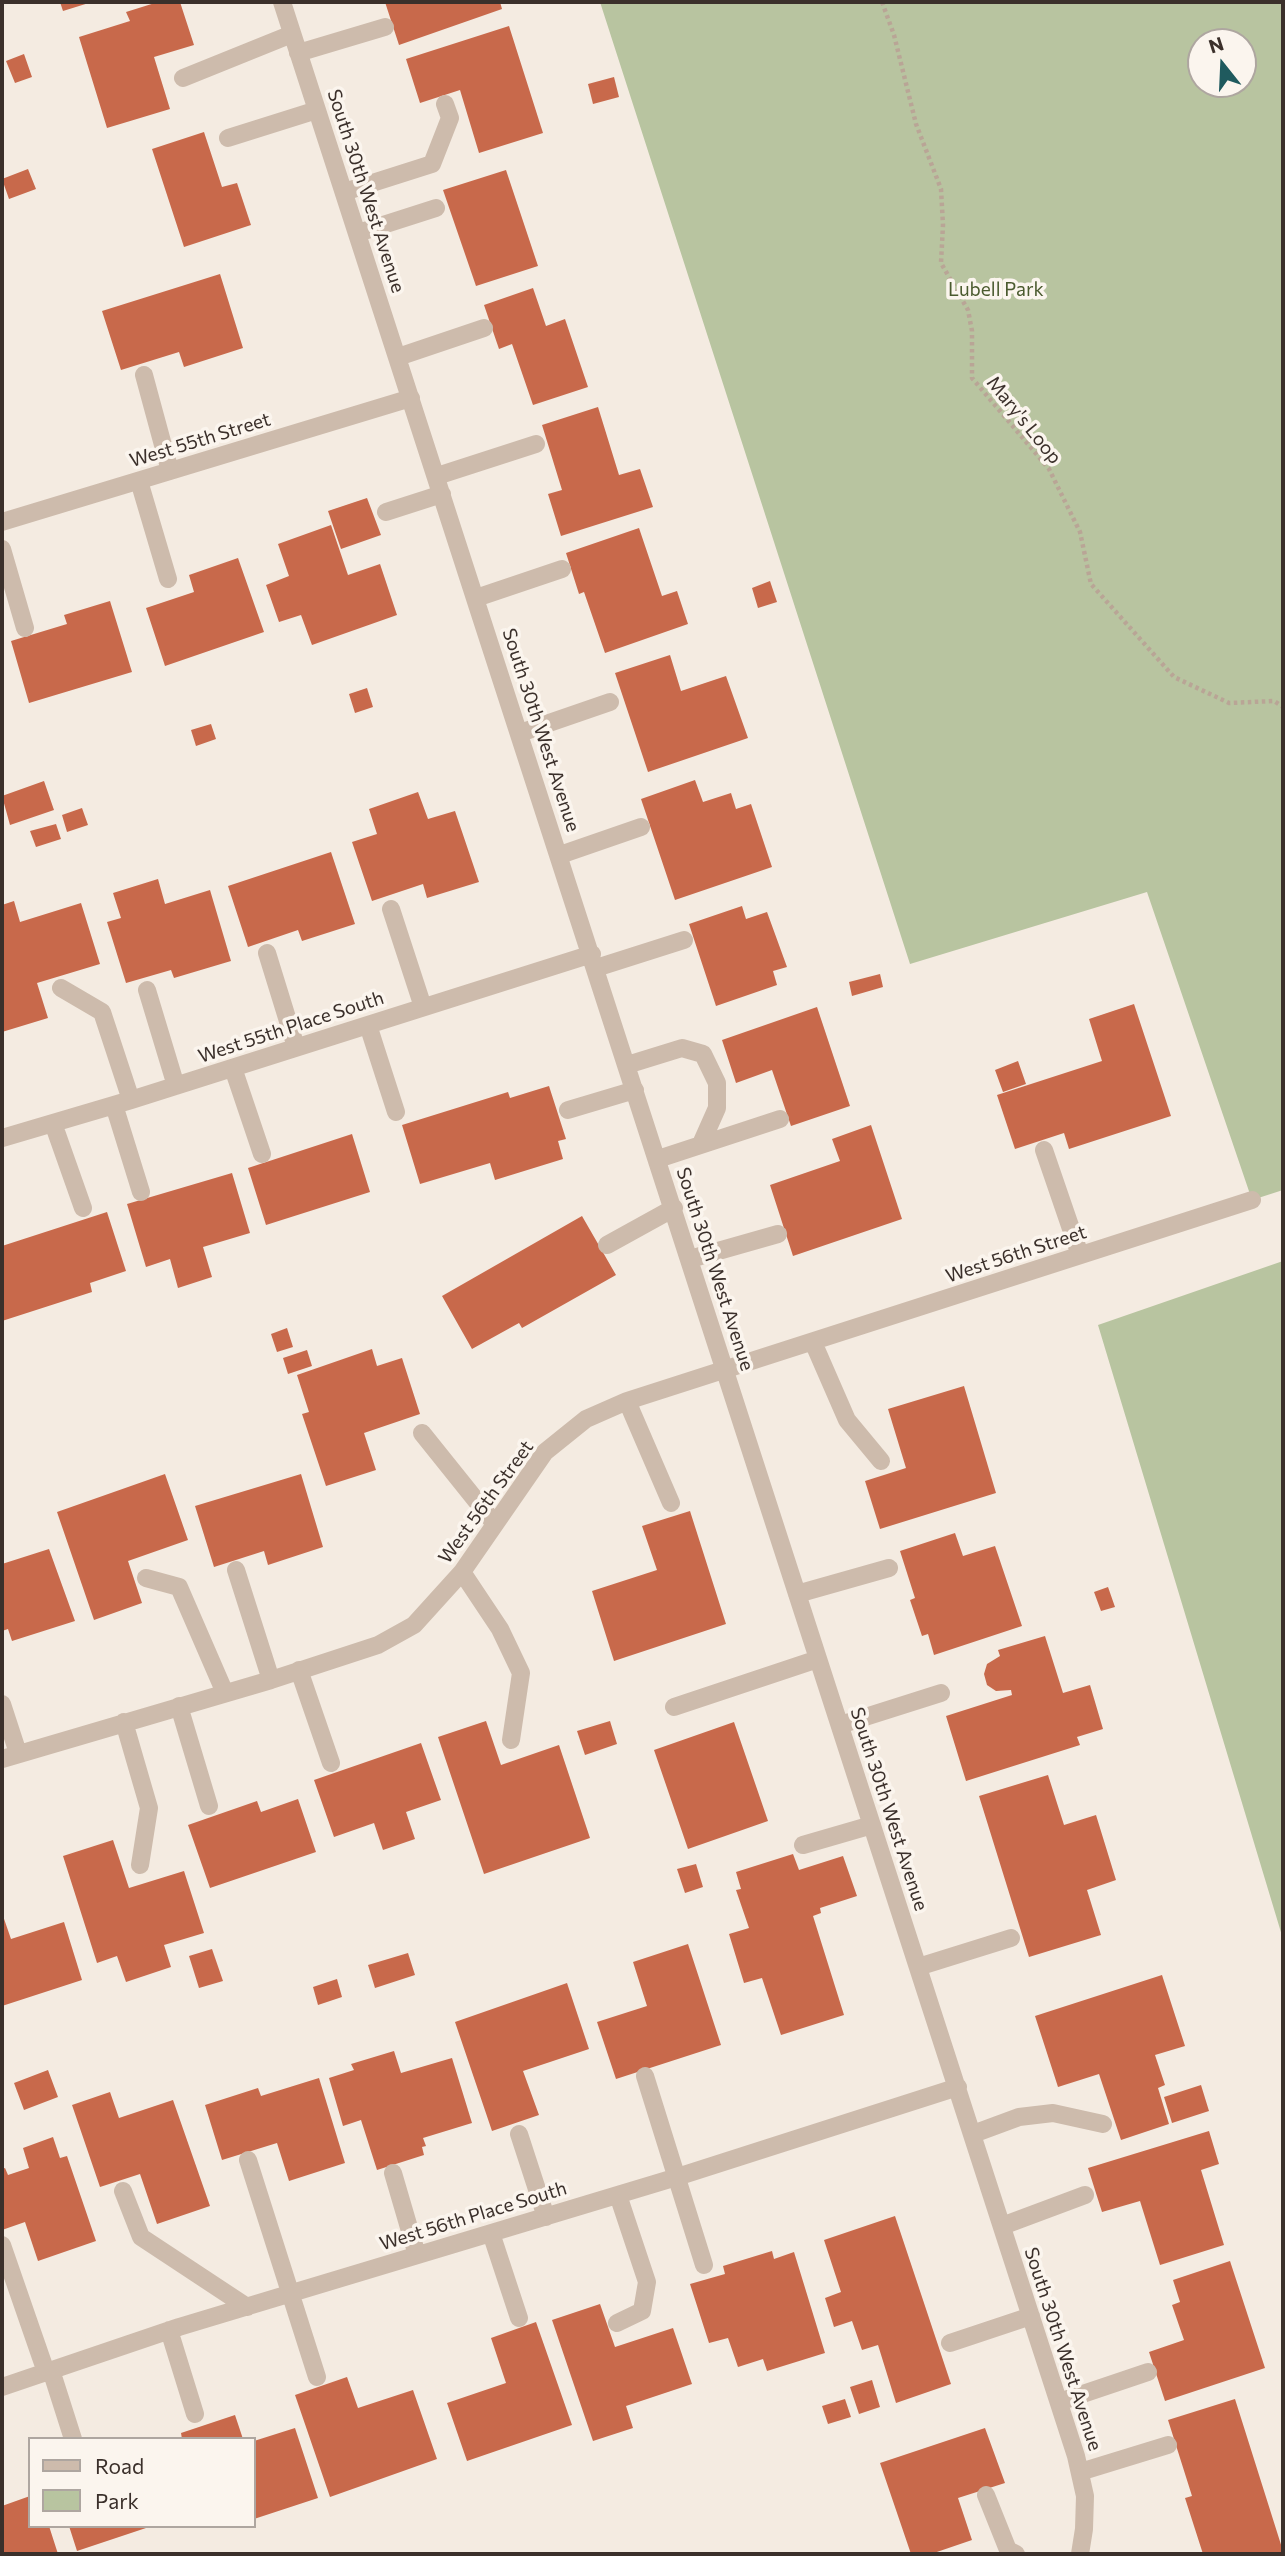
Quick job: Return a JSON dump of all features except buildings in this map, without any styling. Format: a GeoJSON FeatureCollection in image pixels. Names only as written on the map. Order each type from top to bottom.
{"type":"FeatureCollection","features":[{"type":"Feature","properties":{"kind":"street","name":"South 30th West Avenue"},"geometry":{"type":"LineString","coordinates":[[282,2],[1059,2402],[1085,2496],[1080,2554]]}},
{"type":"Feature","properties":{"kind":"street"},"geometry":{"type":"LineString","coordinates":[[299,53],[384,27]]}},
{"type":"Feature","properties":{"kind":"street"},"geometry":{"type":"LineString","coordinates":[[183,78],[292,34]]}},
{"type":"Feature","properties":{"kind":"street"},"geometry":{"type":"LineString","coordinates":[[344,192],[432,164],[450,118],[445,104]]}},
{"type":"Feature","properties":{"kind":"street"},"geometry":{"type":"LineString","coordinates":[[228,138],[317,110]]}},
{"type":"Feature","properties":{"kind":"street"},"geometry":{"type":"LineString","coordinates":[[358,233],[436,208]]}},
{"type":"Feature","properties":{"kind":"street"},"geometry":{"type":"LineString","coordinates":[[398,357],[484,328]]}},
{"type":"Feature","properties":{"kind":"street"},"geometry":{"type":"LineString","coordinates":[[144,375],[170,471]]}},
{"type":"Feature","properties":{"kind":"street","name":"West 55th Street"},"geometry":{"type":"LineString","coordinates":[[2,523],[411,398]]}},
{"type":"Feature","properties":{"kind":"street"},"geometry":{"type":"LineString","coordinates":[[436,476],[536,444]]}},
{"type":"Feature","properties":{"kind":"street"},"geometry":{"type":"LineString","coordinates":[[139,481],[168,579]]}},
{"type":"Feature","properties":{"kind":"street"},"geometry":{"type":"LineString","coordinates":[[386,512],[442,494]]}},
{"type":"Feature","properties":{"kind":"street"},"geometry":{"type":"LineString","coordinates":[[2,549],[25,628]]}},
{"type":"Feature","properties":{"kind":"street"},"geometry":{"type":"LineString","coordinates":[[476,598],[562,569]]}},
{"type":"Feature","properties":{"kind":"street"},"geometry":{"type":"LineString","coordinates":[[520,733],[610,702]]}},
{"type":"Feature","properties":{"kind":"street"},"geometry":{"type":"LineString","coordinates":[[560,855],[641,827]]}},
{"type":"Feature","properties":{"kind":"street"},"geometry":{"type":"LineString","coordinates":[[391,909],[424,1007]]}},
{"type":"Feature","properties":{"kind":"street","name":"West 55th Place South"},"geometry":{"type":"LineString","coordinates":[[2,1138],[122,1103],[424,1007],[594,961],[684,940]]}},
{"type":"Feature","properties":{"kind":"street"},"geometry":{"type":"LineString","coordinates":[[267,953],[296,1047]]}},
{"type":"Feature","properties":{"kind":"street"},"geometry":{"type":"LineString","coordinates":[[61,988],[102,1012],[141,1192]]}},
{"type":"Feature","properties":{"kind":"street"},"geometry":{"type":"LineString","coordinates":[[146,989],[176,1086]]}},
{"type":"Feature","properties":{"kind":"street"},"geometry":{"type":"LineString","coordinates":[[368,1025],[396,1112]]}},
{"type":"Feature","properties":{"kind":"street"},"geometry":{"type":"LineString","coordinates":[[627,1065],[682,1048],[703,1054],[717,1083],[717,1108],[701,1144]]}},
{"type":"Feature","properties":{"kind":"street"},"geometry":{"type":"LineString","coordinates":[[233,1068],[262,1154]]}},
{"type":"Feature","properties":{"kind":"street"},"geometry":{"type":"LineString","coordinates":[[568,1110],[635,1090]]}},
{"type":"Feature","properties":{"kind":"street"},"geometry":{"type":"LineString","coordinates":[[658,1159],[779,1119]]}},
{"type":"Feature","properties":{"kind":"street"},"geometry":{"type":"LineString","coordinates":[[53,1123],[83,1208]]}},
{"type":"Feature","properties":{"kind":"street"},"geometry":{"type":"LineString","coordinates":[[1044,1150],[1080,1255]]}},
{"type":"Feature","properties":{"kind":"street","name":"West 56th Street"},"geometry":{"type":"LineString","coordinates":[[10,1756],[271,1680],[378,1645],[414,1625],[462,1572],[545,1452],[586,1419],[627,1401],[725,1368],[1252,1200]]}},
{"type":"Feature","properties":{"kind":"street"},"geometry":{"type":"LineString","coordinates":[[607,1245],[674,1208]]}},
{"type":"Feature","properties":{"kind":"street"},"geometry":{"type":"LineString","coordinates":[[690,1259],[778,1234]]}},
{"type":"Feature","properties":{"kind":"street"},"geometry":{"type":"LineString","coordinates":[[813,1342],[847,1420],[881,1461]]}},
{"type":"Feature","properties":{"kind":"street"},"geometry":{"type":"LineString","coordinates":[[627,1401],[671,1503]]}},
{"type":"Feature","properties":{"kind":"street"},"geometry":{"type":"LineString","coordinates":[[422,1433],[495,1524]]}},
{"type":"Feature","properties":{"kind":"street"},"geometry":{"type":"LineString","coordinates":[[797,1594],[889,1568]]}},
{"type":"Feature","properties":{"kind":"street"},"geometry":{"type":"LineString","coordinates":[[236,1570],[271,1680]]}},
{"type":"Feature","properties":{"kind":"street"},"geometry":{"type":"LineString","coordinates":[[462,1572],[500,1629],[522,1673],[511,1740]]}},
{"type":"Feature","properties":{"kind":"street"},"geometry":{"type":"LineString","coordinates":[[146,1578],[179,1587],[225,1693]]}},
{"type":"Feature","properties":{"kind":"street"},"geometry":{"type":"LineString","coordinates":[[674,1707],[818,1659]]}},
{"type":"Feature","properties":{"kind":"street"},"geometry":{"type":"LineString","coordinates":[[299,1670],[331,1763]]}},
{"type":"Feature","properties":{"kind":"street"},"geometry":{"type":"LineString","coordinates":[[840,1725],[941,1693]]}},
{"type":"Feature","properties":{"kind":"street"},"geometry":{"type":"LineString","coordinates":[[2,1704],[10,1756]]}},
{"type":"Feature","properties":{"kind":"street"},"geometry":{"type":"LineString","coordinates":[[179,1706],[209,1806]]}},
{"type":"Feature","properties":{"kind":"street"},"geometry":{"type":"LineString","coordinates":[[124,1722],[149,1808],[140,1865]]}},
{"type":"Feature","properties":{"kind":"street"},"geometry":{"type":"LineString","coordinates":[[803,1845],[872,1825]]}},
{"type":"Feature","properties":{"kind":"street"},"geometry":{"type":"LineString","coordinates":[[918,1967],[1010,1938]]}},
{"type":"Feature","properties":{"kind":"street"},"geometry":{"type":"LineString","coordinates":[[645,2076],[705,2265]]}},
{"type":"Feature","properties":{"kind":"street","name":"West 56th Place South"},"geometry":{"type":"LineString","coordinates":[[2,2387],[169,2330],[677,2177],[957,2087]]}},
{"type":"Feature","properties":{"kind":"street"},"geometry":{"type":"LineString","coordinates":[[973,2134],[1018,2117],[1053,2113],[1103,2124]]}},
{"type":"Feature","properties":{"kind":"street"},"geometry":{"type":"LineString","coordinates":[[519,2134],[546,2217]]}},
{"type":"Feature","properties":{"kind":"street"},"geometry":{"type":"LineString","coordinates":[[248,2160],[317,2377]]}},
{"type":"Feature","properties":{"kind":"street"},"geometry":{"type":"LineString","coordinates":[[393,2173],[417,2255]]}},
{"type":"Feature","properties":{"kind":"street"},"geometry":{"type":"LineString","coordinates":[[123,2191],[141,2237],[247,2306]]}},
{"type":"Feature","properties":{"kind":"street"},"geometry":{"type":"LineString","coordinates":[[617,2323],[642,2311],[647,2282],[618,2195]]}},
{"type":"Feature","properties":{"kind":"street"},"geometry":{"type":"LineString","coordinates":[[1002,2226],[1085,2195]]}},
{"type":"Feature","properties":{"kind":"street"},"geometry":{"type":"LineString","coordinates":[[491,2234],[519,2318]]}},
{"type":"Feature","properties":{"kind":"street"},"geometry":{"type":"LineString","coordinates":[[2,2245],[73,2437]]}},
{"type":"Feature","properties":{"kind":"street"},"geometry":{"type":"LineString","coordinates":[[950,2343],[1031,2316]]}},
{"type":"Feature","properties":{"kind":"street"},"geometry":{"type":"LineString","coordinates":[[169,2330],[195,2414]]}},
{"type":"Feature","properties":{"kind":"street"},"geometry":{"type":"LineString","coordinates":[[1059,2402],[1148,2372]]}},
{"type":"Feature","properties":{"kind":"street"},"geometry":{"type":"LineString","coordinates":[[1080,2472],[1168,2445]]}},
{"type":"Feature","properties":{"kind":"street"},"geometry":{"type":"LineString","coordinates":[[986,2495],[1008,2550],[1016,2554]]}},
{"type":"Feature","properties":{"kind":"path","name":"Mary's Loop"},"geometry":{"type":"LineString","coordinates":[[882,2],[894,35],[916,124],[941,189],[941,263],[968,310],[972,331],[972,379],[1049,469],[1080,532],[1091,584],[1174,677],[1229,703],[1274,701],[1283,707]]}},
{"type":"Feature","properties":{"kind":"green space","name":"Lubell Park"},"geometry":{"type":"Polygon","coordinates":[[[600,2],[1283,2],[1283,1190],[1252,1200],[1147,892],[910,964],[600,2]]]}},
{"type":"Feature","properties":{"kind":"green space"},"geometry":{"type":"Polygon","coordinates":[[[1283,1261],[1283,1939],[1098,1325],[1283,1261]]]}}]}
